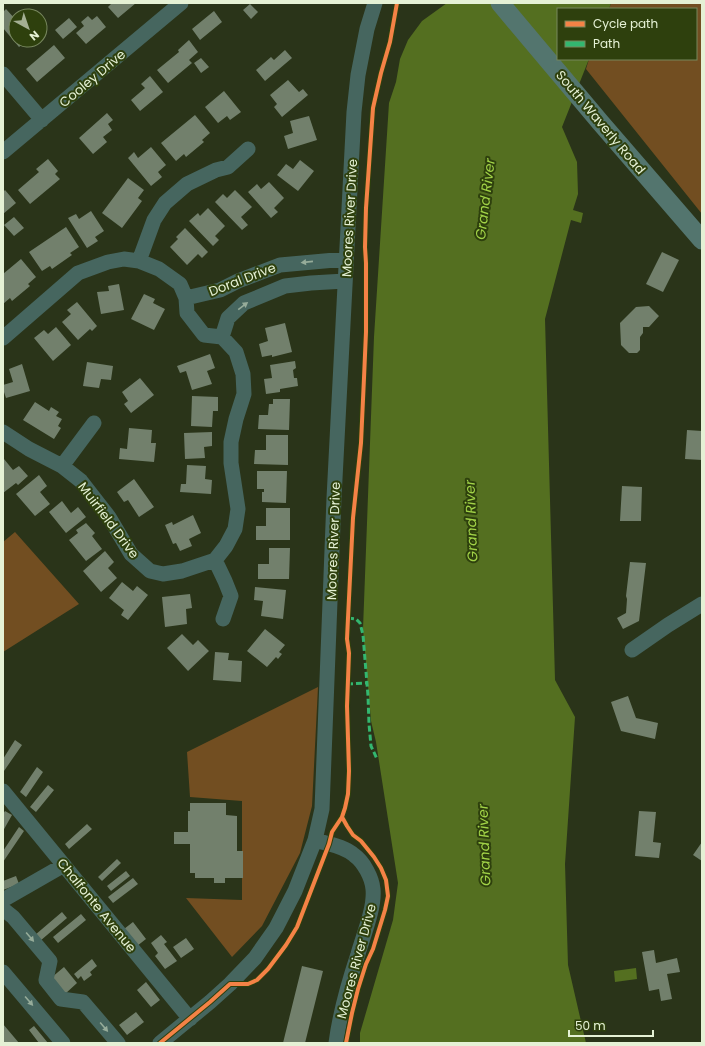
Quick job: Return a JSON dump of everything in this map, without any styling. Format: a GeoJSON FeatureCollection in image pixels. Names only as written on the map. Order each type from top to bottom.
{"type":"FeatureCollection","features":[{"type":"Feature","properties":{"kind":"main road","name":"South Waverly Road"},"geometry":{"type":"LineString","coordinates":[[500,3],[702,240]]}},
{"type":"Feature","properties":{"kind":"street","name":"Cooley Drive"},"geometry":{"type":"LineString","coordinates":[[3,152],[182,3]]}},
{"type":"Feature","properties":{"kind":"street","name":"Moores River Drive"},"geometry":{"type":"LineString","coordinates":[[336,1043],[338,1021],[373,900],[371,881],[363,864],[355,855],[340,848],[315,840],[322,808],[334,506],[354,112],[358,75],[367,29],[375,3]]}},
{"type":"Feature","properties":{"kind":"street"},"geometry":{"type":"LineString","coordinates":[[3,74],[42,120]]}},
{"type":"Feature","properties":{"kind":"street"},"geometry":{"type":"LineString","coordinates":[[139,261],[154,220],[165,203],[187,184],[216,170],[228,167],[248,149]]}},
{"type":"Feature","properties":{"kind":"street"},"geometry":{"type":"LineString","coordinates":[[3,338],[78,273],[108,262],[124,259],[139,261],[159,269],[180,284],[186,298],[187,313],[204,334],[222,336],[236,352],[243,374],[244,394],[231,442],[231,463],[238,509],[235,529],[226,546],[215,560],[230,596],[223,619]]}},
{"type":"Feature","properties":{"kind":"street","name":"Doral Drive"},"geometry":{"type":"LineString","coordinates":[[186,298],[220,290],[238,281],[280,265],[346,259]]}},
{"type":"Feature","properties":{"kind":"street","name":"Doral Drive"},"geometry":{"type":"LineString","coordinates":[[222,336],[228,318],[244,303],[285,286],[345,281]]}},
{"type":"Feature","properties":{"kind":"street"},"geometry":{"type":"LineString","coordinates":[[62,466],[94,423]]}},
{"type":"Feature","properties":{"kind":"street","name":"Muirfield Drive"},"geometry":{"type":"LineString","coordinates":[[3,432],[28,449],[62,466],[81,481],[109,517],[131,554],[150,571],[163,574],[182,571],[215,560]]}},
{"type":"Feature","properties":{"kind":"street"},"geometry":{"type":"LineString","coordinates":[[632,650],[702,604]]}},
{"type":"Feature","properties":{"kind":"street","name":"Chalfonte Avenue"},"geometry":{"type":"LineString","coordinates":[[3,791],[190,1018]]}},
{"type":"Feature","properties":{"kind":"street"},"geometry":{"type":"LineString","coordinates":[[160,1043],[210,1002],[255,958],[276,928],[295,891],[315,840]]}},
{"type":"Feature","properties":{"kind":"street"},"geometry":{"type":"LineString","coordinates":[[3,900],[64,865]]}},
{"type":"Feature","properties":{"kind":"street"},"geometry":{"type":"LineString","coordinates":[[3,909],[13,917],[50,961],[46,980],[61,999],[84,1002],[118,1043]]}},
{"type":"Feature","properties":{"kind":"street"},"geometry":{"type":"LineString","coordinates":[[3,972],[64,1043]]}},
{"type":"Feature","properties":{"kind":"shaded area"},"geometry":{"type":"Polygon","coordinates":[[[611,3],[702,3],[702,214],[586,69],[589,60],[697,60],[697,8],[609,8],[611,3]]]}},
{"type":"Feature","properties":{"kind":"shaded area"},"geometry":{"type":"Polygon","coordinates":[[[15,532],[79,604],[3,652],[3,542],[15,532]]]}},
{"type":"Feature","properties":{"kind":"shaded area"},"geometry":{"type":"Polygon","coordinates":[[[318,687],[312,806],[300,853],[262,926],[232,957],[186,898],[242,900],[242,801],[190,797],[187,752],[318,687]]]}},
{"type":"Feature","properties":{"kind":"water","name":"Grand River"},"geometry":{"type":"Polygon","coordinates":[[[447,3],[611,3],[609,8],[557,8],[557,60],[589,60],[562,127],[577,162],[578,194],[573,210],[583,213],[581,223],[571,220],[545,319],[555,680],[575,717],[565,864],[568,965],[586,1043],[360,1043],[360,1033],[393,920],[398,883],[376,742],[371,721],[363,629],[374,337],[389,103],[396,82],[400,59],[408,40],[422,21],[447,3]]]}},
{"type":"Feature","properties":{"kind":"water"},"geometry":{"type":"Polygon","coordinates":[[[636,968],[637,979],[615,982],[614,971],[636,968]]]}},
{"type":"Feature","properties":{"kind":"building"},"geometry":{"type":"Polygon","coordinates":[[[112,3],[136,3],[118,18],[108,7],[112,3]]]}},
{"type":"Feature","properties":{"kind":"building"},"geometry":{"type":"Polygon","coordinates":[[[250,4],[258,12],[251,19],[243,10],[250,4]]]}},
{"type":"Feature","properties":{"kind":"building"},"geometry":{"type":"Polygon","coordinates":[[[6,9],[8,11],[8,34],[3,28],[3,12],[6,9]]]}},
{"type":"Feature","properties":{"kind":"building"},"geometry":{"type":"Polygon","coordinates":[[[214,11],[222,22],[200,40],[192,29],[214,11]]]}},
{"type":"Feature","properties":{"kind":"building"},"geometry":{"type":"Polygon","coordinates":[[[88,16],[92,20],[97,16],[106,27],[86,44],[76,33],[84,26],[81,22],[88,16]]]}},
{"type":"Feature","properties":{"kind":"building"},"geometry":{"type":"Polygon","coordinates":[[[69,18],[77,27],[63,39],[55,30],[69,18]]]}},
{"type":"Feature","properties":{"kind":"building"},"geometry":{"type":"Polygon","coordinates":[[[189,40],[198,52],[189,60],[192,63],[168,83],[157,70],[179,52],[178,50],[189,40]]]}},
{"type":"Feature","properties":{"kind":"building"},"geometry":{"type":"Polygon","coordinates":[[[54,45],[65,58],[37,82],[26,69],[54,45]]]}},
{"type":"Feature","properties":{"kind":"building"},"geometry":{"type":"Polygon","coordinates":[[[285,50],[292,58],[265,81],[256,70],[271,57],[274,60],[285,50]]]}},
{"type":"Feature","properties":{"kind":"building"},"geometry":{"type":"Polygon","coordinates":[[[201,58],[209,67],[201,73],[194,63],[201,58]]]}},
{"type":"Feature","properties":{"kind":"building"},"geometry":{"type":"Polygon","coordinates":[[[150,76],[163,92],[140,111],[131,100],[145,88],[141,84],[150,76]]]}},
{"type":"Feature","properties":{"kind":"building"},"geometry":{"type":"Polygon","coordinates":[[[288,80],[299,92],[303,89],[308,95],[282,117],[274,107],[277,104],[270,95],[288,80]]]}},
{"type":"Feature","properties":{"kind":"building"},"geometry":{"type":"Polygon","coordinates":[[[224,91],[241,112],[230,120],[227,116],[218,123],[205,107],[224,91]]]}},
{"type":"Feature","properties":{"kind":"building"},"geometry":{"type":"Polygon","coordinates":[[[107,113],[113,120],[108,124],[112,130],[103,137],[107,142],[93,154],[79,138],[107,113]]]}},
{"type":"Feature","properties":{"kind":"building"},"geometry":{"type":"Polygon","coordinates":[[[195,115],[210,133],[202,140],[204,142],[186,157],[184,154],[176,161],[161,143],[195,115]]]}},
{"type":"Feature","properties":{"kind":"building"},"geometry":{"type":"Polygon","coordinates":[[[309,116],[317,140],[288,149],[284,136],[293,133],[290,121],[309,116]]]}},
{"type":"Feature","properties":{"kind":"building"},"geometry":{"type":"Polygon","coordinates":[[[151,147],[166,165],[158,172],[162,177],[151,186],[128,158],[134,152],[138,158],[151,147]]]}},
{"type":"Feature","properties":{"kind":"building"},"geometry":{"type":"Polygon","coordinates":[[[48,159],[58,171],[55,174],[60,179],[30,204],[18,190],[39,172],[36,169],[48,159]]]}},
{"type":"Feature","properties":{"kind":"building"},"geometry":{"type":"Polygon","coordinates":[[[300,160],[314,171],[298,191],[277,175],[286,164],[293,169],[300,160]]]}},
{"type":"Feature","properties":{"kind":"building"},"geometry":{"type":"Polygon","coordinates":[[[128,178],[144,190],[138,198],[142,201],[122,228],[102,213],[128,178]]]}},
{"type":"Feature","properties":{"kind":"building"},"geometry":{"type":"Polygon","coordinates":[[[269,182],[284,198],[274,208],[278,212],[271,218],[248,192],[257,184],[261,189],[269,182]]]}},
{"type":"Feature","properties":{"kind":"building"},"geometry":{"type":"Polygon","coordinates":[[[5,190],[16,203],[3,214],[3,192],[5,190]]]}},
{"type":"Feature","properties":{"kind":"building"},"geometry":{"type":"Polygon","coordinates":[[[235,190],[252,207],[241,217],[248,225],[242,230],[215,202],[223,194],[227,198],[235,190]]]}},
{"type":"Feature","properties":{"kind":"building"},"geometry":{"type":"Polygon","coordinates":[[[208,208],[225,226],[215,236],[219,240],[213,246],[189,221],[198,213],[200,216],[208,208]]]}},
{"type":"Feature","properties":{"kind":"building"},"geometry":{"type":"Polygon","coordinates":[[[91,211],[104,231],[95,237],[98,241],[87,248],[68,218],[76,214],[79,219],[91,211]]]}},
{"type":"Feature","properties":{"kind":"building"},"geometry":{"type":"Polygon","coordinates":[[[14,217],[24,228],[14,236],[4,225],[14,217]]]}},
{"type":"Feature","properties":{"kind":"building"},"geometry":{"type":"Polygon","coordinates":[[[66,227],[79,247],[70,253],[72,255],[52,269],[50,266],[42,271],[29,252],[66,227]]]}},
{"type":"Feature","properties":{"kind":"building"},"geometry":{"type":"Polygon","coordinates":[[[185,228],[208,252],[202,258],[198,254],[187,265],[170,247],[178,239],[176,237],[185,228]]]}},
{"type":"Feature","properties":{"kind":"building"},"geometry":{"type":"Polygon","coordinates":[[[662,252],[679,260],[663,292],[646,284],[662,252]]]}},
{"type":"Feature","properties":{"kind":"building"},"geometry":{"type":"Polygon","coordinates":[[[21,259],[36,277],[28,284],[30,286],[12,301],[10,298],[3,304],[3,274],[21,259]]]}},
{"type":"Feature","properties":{"kind":"building"},"geometry":{"type":"Polygon","coordinates":[[[119,284],[124,310],[101,314],[97,292],[109,291],[108,286],[119,284]]]}},
{"type":"Feature","properties":{"kind":"building"},"geometry":{"type":"Polygon","coordinates":[[[144,294],[155,299],[153,303],[165,309],[154,330],[131,319],[144,294]]]}},
{"type":"Feature","properties":{"kind":"building"},"geometry":{"type":"Polygon","coordinates":[[[77,302],[97,326],[92,331],[90,329],[78,340],[62,322],[71,314],[67,310],[77,302]]]}},
{"type":"Feature","properties":{"kind":"building"},"geometry":{"type":"Polygon","coordinates":[[[649,306],[659,316],[649,327],[643,327],[643,333],[640,337],[640,350],[637,353],[629,353],[621,345],[620,323],[636,307],[649,306]]]}},
{"type":"Feature","properties":{"kind":"building"},"geometry":{"type":"Polygon","coordinates":[[[285,323],[292,352],[272,357],[272,355],[262,357],[259,344],[268,341],[265,328],[285,323]]]}},
{"type":"Feature","properties":{"kind":"building"},"geometry":{"type":"Polygon","coordinates":[[[56,327],[71,345],[53,361],[34,338],[44,330],[48,334],[56,327]]]}},
{"type":"Feature","properties":{"kind":"building"},"geometry":{"type":"Polygon","coordinates":[[[210,354],[215,368],[207,371],[212,384],[192,390],[186,371],[180,373],[177,366],[210,354]]]}},
{"type":"Feature","properties":{"kind":"building"},"geometry":{"type":"Polygon","coordinates":[[[295,361],[296,368],[293,370],[294,378],[297,378],[298,386],[280,389],[280,392],[266,394],[264,379],[272,378],[270,365],[295,361]]]}},
{"type":"Feature","properties":{"kind":"building"},"geometry":{"type":"Polygon","coordinates":[[[87,362],[113,366],[111,380],[101,379],[99,388],[83,386],[87,362]]]}},
{"type":"Feature","properties":{"kind":"building"},"geometry":{"type":"Polygon","coordinates":[[[22,364],[30,391],[6,398],[3,385],[13,382],[9,369],[22,364]]]}},
{"type":"Feature","properties":{"kind":"building"},"geometry":{"type":"Polygon","coordinates":[[[140,378],[154,395],[131,413],[124,404],[128,401],[122,392],[140,378]]]}},
{"type":"Feature","properties":{"kind":"building"},"geometry":{"type":"Polygon","coordinates":[[[192,396],[218,397],[218,411],[213,411],[212,427],[191,426],[192,396]]]}},
{"type":"Feature","properties":{"kind":"building"},"geometry":{"type":"Polygon","coordinates":[[[273,399],[290,399],[289,430],[258,429],[259,415],[268,415],[269,404],[273,404],[273,399]]]}},
{"type":"Feature","properties":{"kind":"building"},"geometry":{"type":"Polygon","coordinates":[[[35,402],[49,411],[51,407],[59,412],[56,416],[62,419],[58,426],[61,428],[54,439],[23,420],[35,402]]]}},
{"type":"Feature","properties":{"kind":"building"},"geometry":{"type":"Polygon","coordinates":[[[129,428],[152,430],[151,443],[156,443],[154,462],[119,459],[120,448],[127,449],[129,428]]]}},
{"type":"Feature","properties":{"kind":"building"},"geometry":{"type":"Polygon","coordinates":[[[687,430],[702,431],[702,460],[685,459],[687,430]]]}},
{"type":"Feature","properties":{"kind":"building"},"geometry":{"type":"Polygon","coordinates":[[[212,432],[212,446],[204,447],[205,458],[185,459],[184,433],[212,432]]]}},
{"type":"Feature","properties":{"kind":"building"},"geometry":{"type":"Polygon","coordinates":[[[266,435],[288,435],[288,465],[254,464],[255,450],[266,450],[266,435]]]}},
{"type":"Feature","properties":{"kind":"building"},"geometry":{"type":"Polygon","coordinates":[[[4,459],[13,470],[19,466],[28,476],[18,485],[16,483],[3,493],[3,460],[4,459]]]}},
{"type":"Feature","properties":{"kind":"building"},"geometry":{"type":"Polygon","coordinates":[[[187,465],[206,466],[205,479],[212,480],[211,494],[180,492],[181,484],[186,484],[187,465]]]}},
{"type":"Feature","properties":{"kind":"building"},"geometry":{"type":"Polygon","coordinates":[[[257,471],[287,471],[286,503],[262,502],[262,492],[264,492],[264,489],[257,489],[257,471]]]}},
{"type":"Feature","properties":{"kind":"building"},"geometry":{"type":"Polygon","coordinates":[[[39,475],[47,486],[40,492],[50,504],[35,516],[16,494],[39,475]]]}},
{"type":"Feature","properties":{"kind":"building"},"geometry":{"type":"Polygon","coordinates":[[[134,479],[154,507],[139,517],[128,500],[124,502],[117,492],[134,479]]]}},
{"type":"Feature","properties":{"kind":"building"},"geometry":{"type":"Polygon","coordinates":[[[622,486],[642,487],[641,521],[620,521],[622,486]]]}},
{"type":"Feature","properties":{"kind":"building"},"geometry":{"type":"Polygon","coordinates":[[[62,501],[71,513],[78,507],[86,517],[66,533],[49,512],[62,501]]]}},
{"type":"Feature","properties":{"kind":"building"},"geometry":{"type":"Polygon","coordinates":[[[266,508],[290,508],[290,540],[256,540],[256,526],[266,526],[266,508]]]}},
{"type":"Feature","properties":{"kind":"building"},"geometry":{"type":"Polygon","coordinates":[[[193,515],[201,533],[189,539],[192,546],[180,551],[176,543],[173,544],[165,525],[172,522],[173,525],[193,515]]]}},
{"type":"Feature","properties":{"kind":"building"},"geometry":{"type":"Polygon","coordinates":[[[86,523],[95,533],[92,536],[102,549],[86,561],[69,540],[78,533],[76,530],[86,523]]]}},
{"type":"Feature","properties":{"kind":"building"},"geometry":{"type":"Polygon","coordinates":[[[269,548],[290,548],[289,579],[258,579],[258,564],[269,564],[269,548]]]}},
{"type":"Feature","properties":{"kind":"building"},"geometry":{"type":"Polygon","coordinates":[[[105,551],[114,562],[108,568],[117,578],[101,592],[83,571],[105,551]]]}},
{"type":"Feature","properties":{"kind":"building"},"geometry":{"type":"Polygon","coordinates":[[[630,562],[646,563],[639,621],[623,629],[617,618],[626,613],[626,596],[630,562]]]}},
{"type":"Feature","properties":{"kind":"building"},"geometry":{"type":"Polygon","coordinates":[[[122,582],[133,591],[137,586],[148,595],[128,620],[121,615],[124,610],[109,598],[122,582]]]}},
{"type":"Feature","properties":{"kind":"building"},"geometry":{"type":"Polygon","coordinates":[[[255,587],[286,590],[283,619],[261,616],[263,601],[254,600],[255,587]]]}},
{"type":"Feature","properties":{"kind":"building"},"geometry":{"type":"Polygon","coordinates":[[[190,594],[192,608],[186,609],[187,624],[165,627],[162,597],[190,594]]]}},
{"type":"Feature","properties":{"kind":"building"},"geometry":{"type":"Polygon","coordinates":[[[265,629],[285,645],[279,652],[282,654],[278,659],[276,657],[267,667],[247,651],[265,629]]]}},
{"type":"Feature","properties":{"kind":"building"},"geometry":{"type":"Polygon","coordinates":[[[182,634],[193,645],[198,640],[209,651],[188,671],[167,648],[182,634]]]}},
{"type":"Feature","properties":{"kind":"building"},"geometry":{"type":"Polygon","coordinates":[[[215,652],[229,653],[228,660],[242,661],[241,682],[213,680],[215,652]]]}},
{"type":"Feature","properties":{"kind":"building"},"geometry":{"type":"Polygon","coordinates":[[[628,696],[636,718],[658,723],[655,739],[621,731],[611,702],[628,696]]]}},
{"type":"Feature","properties":{"kind":"building"},"geometry":{"type":"Polygon","coordinates":[[[15,740],[22,745],[4,771],[3,759],[15,740]]]}},
{"type":"Feature","properties":{"kind":"building"},"geometry":{"type":"Polygon","coordinates":[[[37,767],[43,772],[26,797],[20,792],[37,767]]]}},
{"type":"Feature","properties":{"kind":"building"},"geometry":{"type":"Polygon","coordinates":[[[48,785],[54,790],[36,812],[30,807],[48,785]]]}},
{"type":"Feature","properties":{"kind":"building"},"geometry":{"type":"Polygon","coordinates":[[[190,803],[226,803],[226,815],[237,816],[237,851],[243,851],[243,878],[225,878],[225,883],[214,883],[214,878],[195,878],[195,873],[190,873],[190,844],[174,844],[174,832],[188,832],[188,811],[190,811],[190,803]]]}},
{"type":"Feature","properties":{"kind":"building"},"geometry":{"type":"Polygon","coordinates":[[[5,811],[12,815],[3,831],[3,814],[5,811]]]}},
{"type":"Feature","properties":{"kind":"building"},"geometry":{"type":"Polygon","coordinates":[[[639,811],[656,812],[653,842],[661,843],[659,858],[635,856],[639,811]]]}},
{"type":"Feature","properties":{"kind":"building"},"geometry":{"type":"Polygon","coordinates":[[[87,824],[92,829],[69,849],[65,844],[87,824]]]}},
{"type":"Feature","properties":{"kind":"building"},"geometry":{"type":"Polygon","coordinates":[[[19,827],[24,831],[3,862],[3,851],[19,827]]]}},
{"type":"Feature","properties":{"kind":"building"},"geometry":{"type":"Polygon","coordinates":[[[702,842],[702,861],[693,855],[702,842]]]}},
{"type":"Feature","properties":{"kind":"building"},"geometry":{"type":"Polygon","coordinates":[[[117,859],[121,863],[102,881],[98,877],[117,859]]]}},
{"type":"Feature","properties":{"kind":"building"},"geometry":{"type":"Polygon","coordinates":[[[126,871],[130,876],[111,891],[107,886],[126,871]]]}},
{"type":"Feature","properties":{"kind":"building"},"geometry":{"type":"Polygon","coordinates":[[[16,876],[19,884],[3,890],[3,881],[16,876]]]}},
{"type":"Feature","properties":{"kind":"building"},"geometry":{"type":"Polygon","coordinates":[[[133,878],[138,884],[113,903],[108,897],[133,878]]]}},
{"type":"Feature","properties":{"kind":"building"},"geometry":{"type":"Polygon","coordinates":[[[62,912],[67,918],[40,941],[35,935],[62,912]]]}},
{"type":"Feature","properties":{"kind":"building"},"geometry":{"type":"Polygon","coordinates":[[[81,914],[86,920],[58,943],[53,937],[81,914]]]}},
{"type":"Feature","properties":{"kind":"building"},"geometry":{"type":"Polygon","coordinates":[[[133,922],[146,939],[137,946],[124,929],[133,922]]]}},
{"type":"Feature","properties":{"kind":"building"},"geometry":{"type":"Polygon","coordinates":[[[161,935],[167,942],[164,944],[177,961],[165,969],[155,956],[158,953],[151,943],[161,935]]]}},
{"type":"Feature","properties":{"kind":"building"},"geometry":{"type":"Polygon","coordinates":[[[186,938],[194,949],[181,958],[173,947],[186,938]]]}},
{"type":"Feature","properties":{"kind":"building"},"geometry":{"type":"Polygon","coordinates":[[[654,950],[656,963],[677,958],[680,972],[667,974],[672,999],[661,1001],[659,989],[649,991],[642,952],[654,950]]]}},
{"type":"Feature","properties":{"kind":"building"},"geometry":{"type":"Polygon","coordinates":[[[92,959],[97,966],[90,972],[92,975],[84,981],[81,976],[78,979],[74,974],[92,959]]]}},
{"type":"Feature","properties":{"kind":"building"},"geometry":{"type":"Polygon","coordinates":[[[302,966],[323,971],[305,1043],[283,1043],[302,966]]]}},
{"type":"Feature","properties":{"kind":"building"},"geometry":{"type":"Polygon","coordinates":[[[64,967],[77,983],[65,994],[51,978],[64,967]]]}},
{"type":"Feature","properties":{"kind":"building"},"geometry":{"type":"Polygon","coordinates":[[[146,982],[160,1000],[151,1007],[137,990],[146,982]]]}},
{"type":"Feature","properties":{"kind":"building"},"geometry":{"type":"Polygon","coordinates":[[[136,1012],[144,1022],[127,1035],[119,1025],[136,1012]]]}},
{"type":"Feature","properties":{"kind":"building"},"geometry":{"type":"Polygon","coordinates":[[[3,1024],[19,1043],[3,1043],[3,1024]]]}},
{"type":"Feature","properties":{"kind":"building"},"geometry":{"type":"Polygon","coordinates":[[[34,1026],[48,1043],[39,1043],[29,1030],[34,1026]]]}},
{"type":"Feature","properties":{"kind":"marked path"},"geometry":{"type":"LineString","coordinates":[[348,618],[356,619],[360,623],[363,635],[371,746],[377,759]]}},
{"type":"Feature","properties":{"kind":"marked path"},"geometry":{"type":"LineString","coordinates":[[347,684],[366,683]]}},
{"type":"Feature","properties":{"kind":"cycle path"},"geometry":{"type":"LineString","coordinates":[[346,1043],[358,989],[366,964],[373,949],[388,896],[386,880],[381,868],[361,841],[353,835],[342,817],[348,794],[349,771],[347,706],[349,653],[347,639],[353,518],[361,443],[364,378],[366,332],[366,208],[373,108],[390,42],[397,3]]}},
{"type":"Feature","properties":{"kind":"cycle path"},"geometry":{"type":"LineString","coordinates":[[160,1043],[230,984],[248,984],[257,980],[268,969],[297,927],[329,844],[332,832],[342,817]]}}]}
